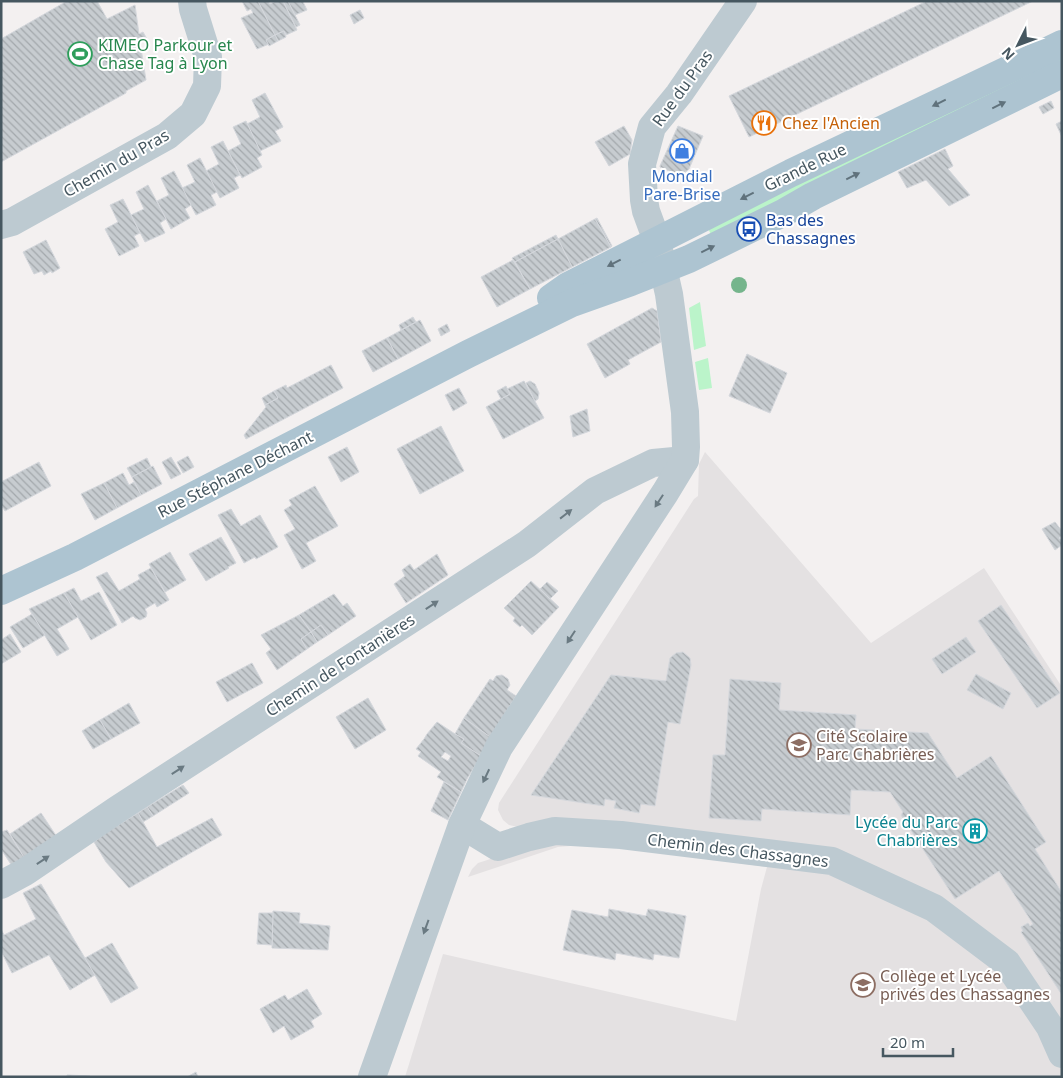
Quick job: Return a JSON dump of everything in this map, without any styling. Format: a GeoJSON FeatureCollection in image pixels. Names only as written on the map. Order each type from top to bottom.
{"type":"FeatureCollection","features":[{"type":"Feature","properties":{"kind":"main road","name":"Grande Rue"},"geometry":{"type":"LineString","coordinates":[[657,241],[790,173],[1062,44]]}},
{"type":"Feature","properties":{"kind":"main road","name":"Grande Rue"},"geometry":{"type":"LineString","coordinates":[[664,269],[700,254],[813,196],[1062,74]]}},
{"type":"Feature","properties":{"kind":"main road","name":"Rue Stéphane Déchant"},"geometry":{"type":"LineString","coordinates":[[468,354],[568,286],[657,241]]}},
{"type":"Feature","properties":{"kind":"main road","name":"Rue Stéphane Déchant"},"geometry":{"type":"LineString","coordinates":[[1,591],[75,557],[468,354],[572,303],[664,269]]}},
{"type":"Feature","properties":{"kind":"street","name":"Chemin du Pras"},"geometry":{"type":"LineString","coordinates":[[5,225],[167,136],[193,114],[207,86],[208,57],[192,1]]}},
{"type":"Feature","properties":{"kind":"street","name":"Rue du Pras"},"geometry":{"type":"LineString","coordinates":[[657,241],[646,211],[642,164],[652,127],[679,94],[743,1]]}},
{"type":"Feature","properties":{"kind":"street"},"geometry":{"type":"LineString","coordinates":[[372,1077],[462,825],[499,747],[685,460],[685,412],[669,294],[657,241]]}},
{"type":"Feature","properties":{"kind":"street","name":"Chemin de Fontanières"},"geometry":{"type":"LineString","coordinates":[[1,885],[25,872],[118,809],[527,544],[595,491],[652,463],[685,460]]}},
{"type":"Feature","properties":{"kind":"street","name":"Chemin des Chassagnes"},"geometry":{"type":"LineString","coordinates":[[462,825],[498,847],[529,836],[556,831],[621,835],[832,861],[934,908],[1007,963],[1050,1027],[1062,1054]]}},
{"type":"Feature","properties":{"kind":"shaded area","name":"Cité Scolaire Parc Chabrières"},"geometry":{"type":"Polygon","coordinates":[[[705,452],[871,643],[984,568],[1062,687],[1062,1077],[405,1077],[443,954],[736,1021],[761,889],[767,867],[595,844],[558,847],[468,877],[478,863],[531,846],[518,827],[509,825],[503,820],[498,810],[499,803],[694,499],[698,496],[699,464],[705,452]]]}},
{"type":"Feature","properties":{"kind":"green space"},"geometry":{"type":"Polygon","coordinates":[[[1062,55],[1062,68],[712,237],[708,228],[1062,55]]]}},
{"type":"Feature","properties":{"kind":"green space"},"geometry":{"type":"Polygon","coordinates":[[[700,302],[706,346],[694,350],[689,308],[700,302]]]}},
{"type":"Feature","properties":{"kind":"green space"},"geometry":{"type":"Polygon","coordinates":[[[708,358],[712,388],[699,390],[695,362],[708,358]]]}},
{"type":"Feature","properties":{"kind":"building"},"geometry":{"type":"Polygon","coordinates":[[[67,1],[97,1],[107,19],[135,5],[139,34],[143,32],[147,39],[140,42],[146,80],[1,162],[1,39],[67,1]]]}},
{"type":"Feature","properties":{"kind":"building"},"geometry":{"type":"Polygon","coordinates":[[[242,1],[258,1],[275,35],[266,40],[269,44],[257,49],[241,18],[253,13],[251,9],[247,11],[242,1]]]}},
{"type":"Feature","properties":{"kind":"building"},"geometry":{"type":"Polygon","coordinates":[[[258,1],[268,1],[270,4],[276,1],[283,1],[297,30],[286,35],[284,31],[275,35],[258,1]]]}},
{"type":"Feature","properties":{"kind":"building"},"geometry":{"type":"Polygon","coordinates":[[[283,1],[288,1],[300,25],[296,27],[283,1]]]}},
{"type":"Feature","properties":{"kind":"building"},"geometry":{"type":"Polygon","coordinates":[[[288,1],[304,1],[307,10],[295,15],[288,1]]]}},
{"type":"Feature","properties":{"kind":"building"},"geometry":{"type":"Polygon","coordinates":[[[927,1],[1033,1],[749,137],[729,96],[927,1]]]}},
{"type":"Feature","properties":{"kind":"building"},"geometry":{"type":"Polygon","coordinates":[[[360,10],[364,18],[354,24],[350,15],[360,10]]]}},
{"type":"Feature","properties":{"kind":"building"},"geometry":{"type":"Polygon","coordinates":[[[284,31],[286,37],[278,41],[275,35],[284,31]]]}},
{"type":"Feature","properties":{"kind":"building"},"geometry":{"type":"Polygon","coordinates":[[[275,35],[278,41],[269,46],[266,40],[275,35]]]}},
{"type":"Feature","properties":{"kind":"building"},"geometry":{"type":"Polygon","coordinates":[[[265,93],[283,127],[275,131],[281,141],[260,151],[247,124],[260,117],[252,100],[265,93]]]}},
{"type":"Feature","properties":{"kind":"building"},"geometry":{"type":"Polygon","coordinates":[[[1051,101],[1054,108],[1043,114],[1039,107],[1051,101]]]}},
{"type":"Feature","properties":{"kind":"building"},"geometry":{"type":"Polygon","coordinates":[[[246,121],[262,155],[257,158],[262,167],[242,178],[228,151],[241,144],[233,127],[246,121]]]}},
{"type":"Feature","properties":{"kind":"building"},"geometry":{"type":"Polygon","coordinates":[[[1062,121],[1062,137],[1056,124],[1062,121]]]}},
{"type":"Feature","properties":{"kind":"building"},"geometry":{"type":"Polygon","coordinates":[[[624,126],[632,140],[630,154],[609,166],[595,142],[624,126]]]}},
{"type":"Feature","properties":{"kind":"building","name":"Mondial Pare-Brise"},"geometry":{"type":"Polygon","coordinates":[[[678,126],[703,136],[689,169],[682,175],[660,167],[678,126]]]}},
{"type":"Feature","properties":{"kind":"building"},"geometry":{"type":"Polygon","coordinates":[[[223,141],[240,175],[234,178],[239,188],[220,198],[206,171],[219,164],[211,147],[223,141]]]}},
{"type":"Feature","properties":{"kind":"building"},"geometry":{"type":"Polygon","coordinates":[[[945,149],[953,166],[948,169],[970,195],[949,206],[926,180],[907,188],[898,172],[945,149]]]}},
{"type":"Feature","properties":{"kind":"building"},"geometry":{"type":"Polygon","coordinates":[[[200,158],[217,192],[211,195],[216,205],[196,215],[182,188],[195,182],[187,165],[200,158]]]}},
{"type":"Feature","properties":{"kind":"building"},"geometry":{"type":"Polygon","coordinates":[[[174,171],[191,205],[185,209],[190,218],[171,229],[157,201],[169,195],[161,178],[174,171]]]}},
{"type":"Feature","properties":{"kind":"building"},"geometry":{"type":"Polygon","coordinates":[[[148,185],[166,219],[160,223],[165,233],[145,242],[131,215],[144,209],[136,192],[148,185]]]}},
{"type":"Feature","properties":{"kind":"building"},"geometry":{"type":"Polygon","coordinates":[[[123,199],[140,233],[134,236],[139,246],[119,256],[105,229],[118,222],[110,205],[123,199]]]}},
{"type":"Feature","properties":{"kind":"building"},"geometry":{"type":"Polygon","coordinates":[[[597,218],[612,246],[611,247],[595,219],[597,218]]]}},
{"type":"Feature","properties":{"kind":"building"},"geometry":{"type":"Polygon","coordinates":[[[595,219],[611,247],[572,267],[558,239],[595,219]]]}},
{"type":"Feature","properties":{"kind":"building"},"geometry":{"type":"Polygon","coordinates":[[[556,235],[558,239],[515,262],[512,258],[556,235]]]}},
{"type":"Feature","properties":{"kind":"building"},"geometry":{"type":"Polygon","coordinates":[[[558,239],[572,267],[530,289],[515,262],[558,239]]]}},
{"type":"Feature","properties":{"kind":"building"},"geometry":{"type":"Polygon","coordinates":[[[46,240],[60,268],[44,275],[42,271],[34,274],[23,252],[46,240]]]}},
{"type":"Feature","properties":{"kind":"building"},"geometry":{"type":"Polygon","coordinates":[[[513,260],[530,289],[497,307],[481,277],[513,260]]]}},
{"type":"Feature","properties":{"kind":"building"},"geometry":{"type":"Polygon","coordinates":[[[652,308],[657,311],[661,342],[628,360],[630,364],[605,378],[587,344],[652,308]]]}},
{"type":"Feature","properties":{"kind":"building"},"geometry":{"type":"Polygon","coordinates":[[[413,317],[416,322],[401,330],[399,325],[413,317]]]}},
{"type":"Feature","properties":{"kind":"building"},"geometry":{"type":"Polygon","coordinates":[[[420,320],[431,341],[398,359],[387,338],[420,320]]]}},
{"type":"Feature","properties":{"kind":"building"},"geometry":{"type":"Polygon","coordinates":[[[447,324],[450,331],[441,336],[438,329],[447,324]]]}},
{"type":"Feature","properties":{"kind":"building"},"geometry":{"type":"Polygon","coordinates":[[[387,338],[398,359],[373,372],[362,351],[387,338]]]}},
{"type":"Feature","properties":{"kind":"building"},"geometry":{"type":"Polygon","coordinates":[[[747,354],[787,373],[770,413],[729,396],[747,354]]]}},
{"type":"Feature","properties":{"kind":"building"},"geometry":{"type":"Polygon","coordinates":[[[331,365],[343,388],[246,439],[244,435],[266,407],[265,405],[278,398],[274,391],[286,385],[287,388],[331,365]]]}},
{"type":"Feature","properties":{"kind":"building"},"geometry":{"type":"Polygon","coordinates":[[[524,381],[544,418],[503,439],[486,407],[510,394],[507,389],[524,381]]]}},
{"type":"Feature","properties":{"kind":"building"},"geometry":{"type":"Polygon","coordinates":[[[530,381],[535,384],[539,393],[538,399],[535,401],[526,383],[530,381]]]}},
{"type":"Feature","properties":{"kind":"building"},"geometry":{"type":"Polygon","coordinates":[[[506,386],[510,394],[501,399],[497,391],[506,386]]]}},
{"type":"Feature","properties":{"kind":"building"},"geometry":{"type":"Polygon","coordinates":[[[459,388],[467,403],[453,411],[445,395],[459,388]]]}},
{"type":"Feature","properties":{"kind":"building"},"geometry":{"type":"Polygon","coordinates":[[[274,391],[278,398],[265,405],[262,398],[274,391]]]}},
{"type":"Feature","properties":{"kind":"building"},"geometry":{"type":"Polygon","coordinates":[[[587,409],[590,431],[573,437],[570,416],[587,409]]]}},
{"type":"Feature","properties":{"kind":"building"},"geometry":{"type":"Polygon","coordinates":[[[441,426],[464,471],[420,494],[397,449],[441,426]]]}},
{"type":"Feature","properties":{"kind":"building"},"geometry":{"type":"Polygon","coordinates":[[[347,447],[359,472],[341,482],[328,457],[347,447]]]}},
{"type":"Feature","properties":{"kind":"building"},"geometry":{"type":"Polygon","coordinates":[[[188,456],[194,467],[183,473],[177,462],[188,456]]]}},
{"type":"Feature","properties":{"kind":"building"},"geometry":{"type":"Polygon","coordinates":[[[171,457],[181,474],[171,479],[162,462],[171,457]]]}},
{"type":"Feature","properties":{"kind":"building"},"geometry":{"type":"Polygon","coordinates":[[[147,458],[151,467],[132,477],[127,468],[147,458]]]}},
{"type":"Feature","properties":{"kind":"building"},"geometry":{"type":"Polygon","coordinates":[[[39,462],[51,486],[5,511],[1,505],[1,482],[39,462]]]}},
{"type":"Feature","properties":{"kind":"building"},"geometry":{"type":"Polygon","coordinates":[[[153,466],[162,484],[141,495],[132,477],[153,466]]]}},
{"type":"Feature","properties":{"kind":"building"},"geometry":{"type":"Polygon","coordinates":[[[123,473],[129,485],[134,482],[141,495],[117,508],[104,483],[123,473]]]}},
{"type":"Feature","properties":{"kind":"building"},"geometry":{"type":"Polygon","coordinates":[[[104,483],[117,508],[95,520],[81,494],[104,483]]]}},
{"type":"Feature","properties":{"kind":"building"},"geometry":{"type":"Polygon","coordinates":[[[315,486],[338,526],[306,543],[316,561],[302,569],[284,535],[295,529],[284,510],[292,505],[289,500],[315,486]]]}},
{"type":"Feature","properties":{"kind":"building"},"geometry":{"type":"Polygon","coordinates":[[[231,509],[241,526],[260,515],[278,547],[244,563],[218,515],[231,509]]]}},
{"type":"Feature","properties":{"kind":"building"},"geometry":{"type":"Polygon","coordinates":[[[1055,522],[1062,531],[1059,538],[1062,541],[1062,545],[1055,550],[1042,529],[1055,522]]]}},
{"type":"Feature","properties":{"kind":"building"},"geometry":{"type":"Polygon","coordinates":[[[221,537],[236,563],[206,581],[189,554],[221,537]]]}},
{"type":"Feature","properties":{"kind":"building"},"geometry":{"type":"Polygon","coordinates":[[[170,552],[186,580],[165,592],[149,564],[170,552]]]}},
{"type":"Feature","properties":{"kind":"building"},"geometry":{"type":"Polygon","coordinates":[[[437,554],[448,575],[406,603],[394,584],[405,576],[402,570],[410,564],[414,570],[437,554]]]}},
{"type":"Feature","properties":{"kind":"building"},"geometry":{"type":"Polygon","coordinates":[[[151,568],[169,600],[157,607],[155,603],[145,609],[146,617],[140,620],[133,616],[122,623],[96,577],[107,572],[119,591],[140,579],[138,575],[151,568]]]}},
{"type":"Feature","properties":{"kind":"building"},"geometry":{"type":"Polygon","coordinates":[[[531,581],[559,607],[532,635],[522,625],[520,627],[513,621],[515,618],[504,608],[531,581]]]}},
{"type":"Feature","properties":{"kind":"building"},"geometry":{"type":"Polygon","coordinates":[[[547,582],[558,591],[550,599],[540,589],[547,582]]]}},
{"type":"Feature","properties":{"kind":"building"},"geometry":{"type":"Polygon","coordinates":[[[74,588],[81,601],[99,592],[117,625],[91,640],[64,593],[74,588]]]}},
{"type":"Feature","properties":{"kind":"building"},"geometry":{"type":"Polygon","coordinates":[[[64,593],[78,617],[57,629],[69,649],[57,656],[29,609],[64,593]]]}},
{"type":"Feature","properties":{"kind":"building"},"geometry":{"type":"Polygon","coordinates":[[[334,594],[343,606],[347,603],[356,616],[328,635],[321,625],[311,632],[299,615],[334,594]]]}},
{"type":"Feature","properties":{"kind":"building"},"geometry":{"type":"Polygon","coordinates":[[[1001,605],[1060,693],[1037,708],[978,621],[1001,605]]]}},
{"type":"Feature","properties":{"kind":"building"},"geometry":{"type":"Polygon","coordinates":[[[32,614],[45,635],[23,648],[10,627],[32,614]]]}},
{"type":"Feature","properties":{"kind":"building"},"geometry":{"type":"Polygon","coordinates":[[[299,615],[311,632],[301,639],[307,649],[277,670],[266,653],[271,649],[261,635],[299,615]]]}},
{"type":"Feature","properties":{"kind":"building"},"geometry":{"type":"Polygon","coordinates":[[[321,625],[328,635],[317,642],[311,632],[321,625]]]}},
{"type":"Feature","properties":{"kind":"building"},"geometry":{"type":"Polygon","coordinates":[[[311,632],[317,642],[307,649],[301,639],[311,632]]]}},
{"type":"Feature","properties":{"kind":"building"},"geometry":{"type":"Polygon","coordinates":[[[10,634],[21,652],[1,664],[1,640],[10,634]]]}},
{"type":"Feature","properties":{"kind":"building"},"geometry":{"type":"Polygon","coordinates":[[[966,637],[976,652],[942,674],[932,659],[966,637]]]}},
{"type":"Feature","properties":{"kind":"building"},"geometry":{"type":"Polygon","coordinates":[[[683,652],[690,658],[691,665],[680,724],[668,722],[655,806],[641,804],[639,813],[614,808],[616,801],[605,799],[604,806],[531,795],[611,675],[666,681],[670,658],[676,653],[683,652]]]}},
{"type":"Feature","properties":{"kind":"building"},"geometry":{"type":"Polygon","coordinates":[[[252,663],[263,683],[227,702],[216,682],[252,663]]]}},
{"type":"Feature","properties":{"kind":"building"},"geometry":{"type":"Polygon","coordinates":[[[976,674],[1011,693],[1003,709],[967,690],[976,674]]]}},
{"type":"Feature","properties":{"kind":"building"},"geometry":{"type":"Polygon","coordinates":[[[502,675],[508,679],[510,685],[507,690],[516,696],[490,737],[464,718],[490,679],[493,681],[496,676],[502,675]]]}},
{"type":"Feature","properties":{"kind":"building","name":"Lycée du Parc Chabrières"},"geometry":{"type":"Polygon","coordinates":[[[730,679],[781,683],[779,710],[856,715],[855,729],[928,733],[957,778],[991,756],[1046,842],[1035,849],[1062,893],[1062,995],[1021,932],[1023,931],[1021,927],[1028,923],[1030,926],[1033,924],[999,871],[955,899],[901,815],[903,812],[890,792],[851,790],[850,815],[762,809],[761,821],[709,818],[713,755],[725,755],[730,679]]]}},
{"type":"Feature","properties":{"kind":"building"},"geometry":{"type":"Polygon","coordinates":[[[368,698],[386,730],[355,749],[336,717],[368,698]]]}},
{"type":"Feature","properties":{"kind":"building"},"geometry":{"type":"Polygon","coordinates":[[[129,703],[140,723],[111,739],[100,720],[129,703]]]}},
{"type":"Feature","properties":{"kind":"building"},"geometry":{"type":"Polygon","coordinates":[[[464,718],[490,737],[481,756],[461,743],[464,739],[455,734],[464,718]]]}},
{"type":"Feature","properties":{"kind":"building"},"geometry":{"type":"Polygon","coordinates":[[[100,720],[111,739],[93,749],[82,731],[100,720]]]}},
{"type":"Feature","properties":{"kind":"building"},"geometry":{"type":"Polygon","coordinates":[[[437,722],[464,739],[461,743],[481,756],[461,792],[437,777],[441,772],[418,756],[421,752],[416,749],[437,722]],[[445,752],[441,757],[448,761],[451,756],[445,752]]]}},
{"type":"Feature","properties":{"kind":"building"},"geometry":{"type":"Polygon","coordinates":[[[444,782],[461,792],[448,820],[431,811],[444,782]]]}},
{"type":"Feature","properties":{"kind":"building"},"geometry":{"type":"Polygon","coordinates":[[[183,785],[189,793],[153,816],[147,807],[183,785]]]}},
{"type":"Feature","properties":{"kind":"building"},"geometry":{"type":"Polygon","coordinates":[[[147,807],[153,816],[143,822],[138,813],[147,807]]]}},
{"type":"Feature","properties":{"kind":"building"},"geometry":{"type":"Polygon","coordinates":[[[41,813],[57,837],[25,859],[10,834],[41,813]]]}},
{"type":"Feature","properties":{"kind":"building"},"geometry":{"type":"Polygon","coordinates":[[[138,813],[157,847],[212,818],[222,835],[129,888],[106,862],[94,842],[138,813]]]}},
{"type":"Feature","properties":{"kind":"building"},"geometry":{"type":"Polygon","coordinates":[[[7,830],[25,859],[12,866],[1,849],[1,832],[7,830]]]}},
{"type":"Feature","properties":{"kind":"building"},"geometry":{"type":"Polygon","coordinates":[[[41,884],[95,975],[70,990],[49,955],[12,973],[1,951],[1,929],[4,935],[36,919],[23,893],[41,884]]]}},
{"type":"Feature","properties":{"kind":"building"},"geometry":{"type":"Polygon","coordinates":[[[609,909],[646,916],[648,909],[686,916],[679,958],[654,954],[653,960],[616,953],[615,960],[563,950],[572,910],[608,917],[609,909]]]}},
{"type":"Feature","properties":{"kind":"building"},"geometry":{"type":"Polygon","coordinates":[[[273,911],[300,913],[299,923],[330,926],[328,950],[272,948],[273,911]]]}},
{"type":"Feature","properties":{"kind":"building"},"geometry":{"type":"Polygon","coordinates":[[[259,913],[273,913],[272,945],[257,944],[259,913]]]}},
{"type":"Feature","properties":{"kind":"building"},"geometry":{"type":"Polygon","coordinates":[[[112,943],[138,988],[111,1003],[85,958],[112,943]]]}},
{"type":"Feature","properties":{"kind":"building"},"geometry":{"type":"Polygon","coordinates":[[[307,989],[322,1014],[311,1021],[314,1027],[291,1040],[284,1026],[273,1033],[260,1009],[285,995],[288,1000],[307,989]]]}},
{"type":"Feature","properties":{"kind":"building"},"geometry":{"type":"Polygon","coordinates":[[[196,1072],[198,1077],[187,1077],[196,1072]]]}},
{"type":"Feature","properties":{"kind":"building"},"geometry":{"type":"Polygon","coordinates":[[[67,1075],[90,1076],[90,1077],[67,1077],[67,1075]]]}},
{"type":"Feature","properties":{"kind":"place","name":"KIMEO Parkour et Chase Tag à Lyon"},"geometry":{"type":"Point","coordinates":[80,54]}},
{"type":"Feature","properties":{"kind":"place","name":"Chez l'Ancien"},"geometry":{"type":"Point","coordinates":[764,123]}},
{"type":"Feature","properties":{"kind":"place","name":"Mondial Pare-Brise"},"geometry":{"type":"Point","coordinates":[682,151]}},
{"type":"Feature","properties":{"kind":"place","name":"Bas des Chassagnes"},"geometry":{"type":"Point","coordinates":[749,229]}},
{"type":"Feature","properties":{"kind":"place","name":"Cité Scolaire Parc Chabrières"},"geometry":{"type":"Point","coordinates":[799,745]}},
{"type":"Feature","properties":{"kind":"place","name":"Lycée du Parc Chabrières"},"geometry":{"type":"Point","coordinates":[975,831]}},
{"type":"Feature","properties":{"kind":"place","name":"Collège et Lycée privés des Chassagnes"},"geometry":{"type":"Point","coordinates":[863,985]}}]}
